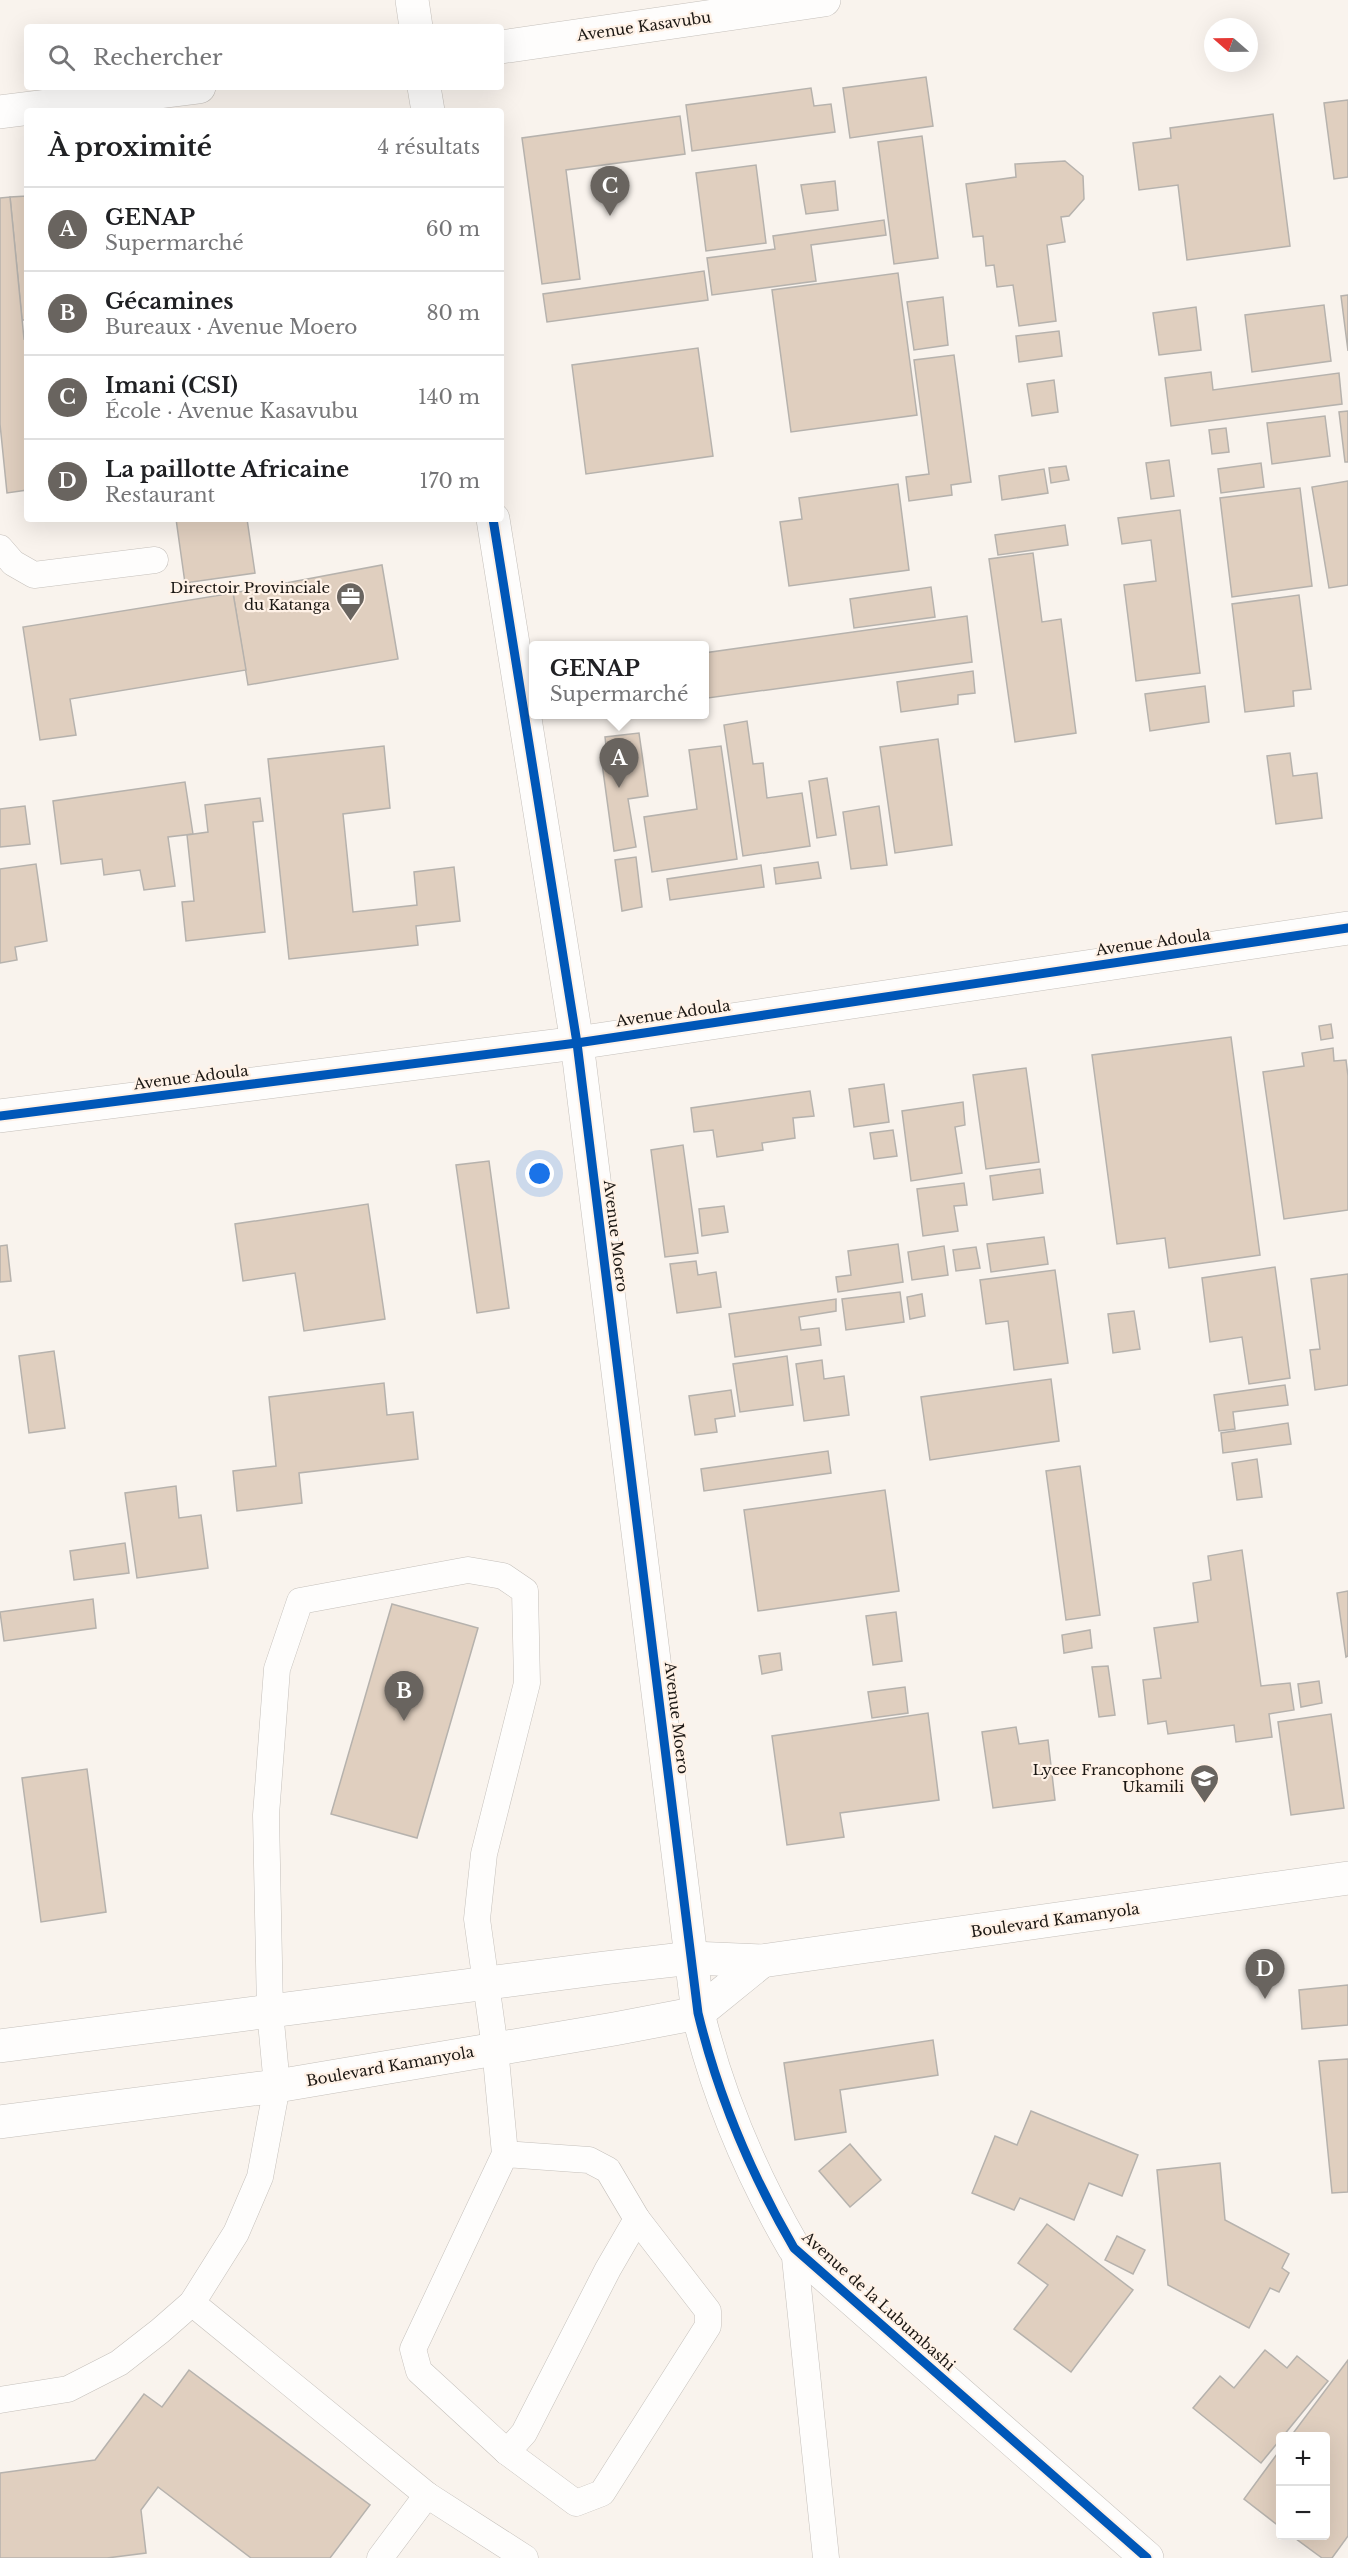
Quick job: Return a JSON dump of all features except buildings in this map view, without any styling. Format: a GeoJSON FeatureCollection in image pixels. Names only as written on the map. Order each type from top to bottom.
{"type":"FeatureCollection","features":[{"type":"Feature","properties":{"kind":"street"},"geometry":{"type":"LineString","coordinates":[[412,0],[416,24]]}},
{"type":"Feature","properties":{"kind":"street","name":"Avenue Kasavubu"},"geometry":{"type":"LineString","coordinates":[[504,47],[824,0]]}},
{"type":"Feature","properties":{"kind":"street"},"geometry":{"type":"LineString","coordinates":[[32,108],[175,90]]}},
{"type":"Feature","properties":{"kind":"street"},"geometry":{"type":"LineString","coordinates":[[424,90],[428,108]]}},
{"type":"Feature","properties":{"kind":"street"},"geometry":{"type":"LineString","coordinates":[[0,112],[24,109]]}},
{"type":"Feature","properties":{"kind":"street","name":"Avenue Moero"},"geometry":{"type":"LineString","coordinates":[[493,522],[577,1042],[692,1958]]}},
{"type":"Feature","properties":{"kind":"street","name":"Avenue Adoula"},"geometry":{"type":"LineString","coordinates":[[0,1116],[577,1042],[1348,928]]}},
{"type":"Feature","properties":{"kind":"street","name":"Boulevard Kamanyola"},"geometry":{"type":"LineString","coordinates":[[0,2046],[692,1958],[762,1961],[1348,1878]]}},
{"type":"Feature","properties":{"kind":"street","name":"Avenue de la Lubumbashi"},"geometry":{"type":"LineString","coordinates":[[692,1958],[698,2013],[709,2060],[741,2145],[768,2203],[794,2248],[1134,2554]]}},
{"type":"Feature","properties":{"kind":"street","name":"Boulevard Kamanyola"},"geometry":{"type":"LineString","coordinates":[[0,2122],[276,2086],[698,2013],[762,1961]]}},
{"type":"Feature","properties":{"kind":"lane"},"geometry":{"type":"LineString","coordinates":[[0,548],[13,563],[34,575],[155,560]]}},
{"type":"Feature","properties":{"kind":"lane"},"geometry":{"type":"LineString","coordinates":[[0,2400],[68,2389],[118,2363],[192,2303],[236,2234],[260,2177],[276,2086],[270,2011],[266,1804],[277,1669],[300,1601],[468,1570],[503,1576],[525,1591],[527,1683],[484,1854],[477,1919],[495,2048],[505,2154],[412,2349],[418,2372],[507,2452],[576,2503],[602,2493],[708,2326],[708,2311],[637,2219],[608,2170],[589,2160],[505,2154]]}},
{"type":"Feature","properties":{"kind":"lane"},"geometry":{"type":"LineString","coordinates":[[507,2452],[524,2433],[608,2270],[637,2219]]}},
{"type":"Feature","properties":{"kind":"lane"},"geometry":{"type":"LineString","coordinates":[[794,2248],[826,2558]]}},
{"type":"Feature","properties":{"kind":"lane"},"geometry":{"type":"LineString","coordinates":[[192,2303],[427,2495],[525,2558]]}},
{"type":"Feature","properties":{"kind":"lane"},"geometry":{"type":"LineString","coordinates":[[380,2558],[427,2495]]}},
{"type":"Feature","properties":{"kind":"cycle path"},"geometry":{"type":"LineString","coordinates":[[493,522],[577,1043],[698,2013],[715,2074],[750,2163],[794,2248],[1147,2558]]}},
{"type":"Feature","properties":{"kind":"cycle path"},"geometry":{"type":"LineString","coordinates":[[0,1116],[577,1043],[1348,928]]}},
{"type":"Feature","properties":{"kind":"place","name":"Imani (CSI)"},"geometry":{"type":"Point","coordinates":[610,216]}},
{"type":"Feature","properties":{"kind":"place","name":"Directoir Provinciale du Katanga"},"geometry":{"type":"Point","coordinates":[351,622]}},
{"type":"Feature","properties":{"kind":"place","name":"GENAP"},"geometry":{"type":"Point","coordinates":[619,788]}},
{"type":"Feature","properties":{"kind":"place","name":"Gécamines"},"geometry":{"type":"Point","coordinates":[404,1721]}},
{"type":"Feature","properties":{"kind":"place","name":"Lycee Francophone Ukamili"},"geometry":{"type":"Point","coordinates":[1205,1804]}},
{"type":"Feature","properties":{"kind":"place","name":"La paillotte Africaine"},"geometry":{"type":"Point","coordinates":[1265,1999]}}]}
